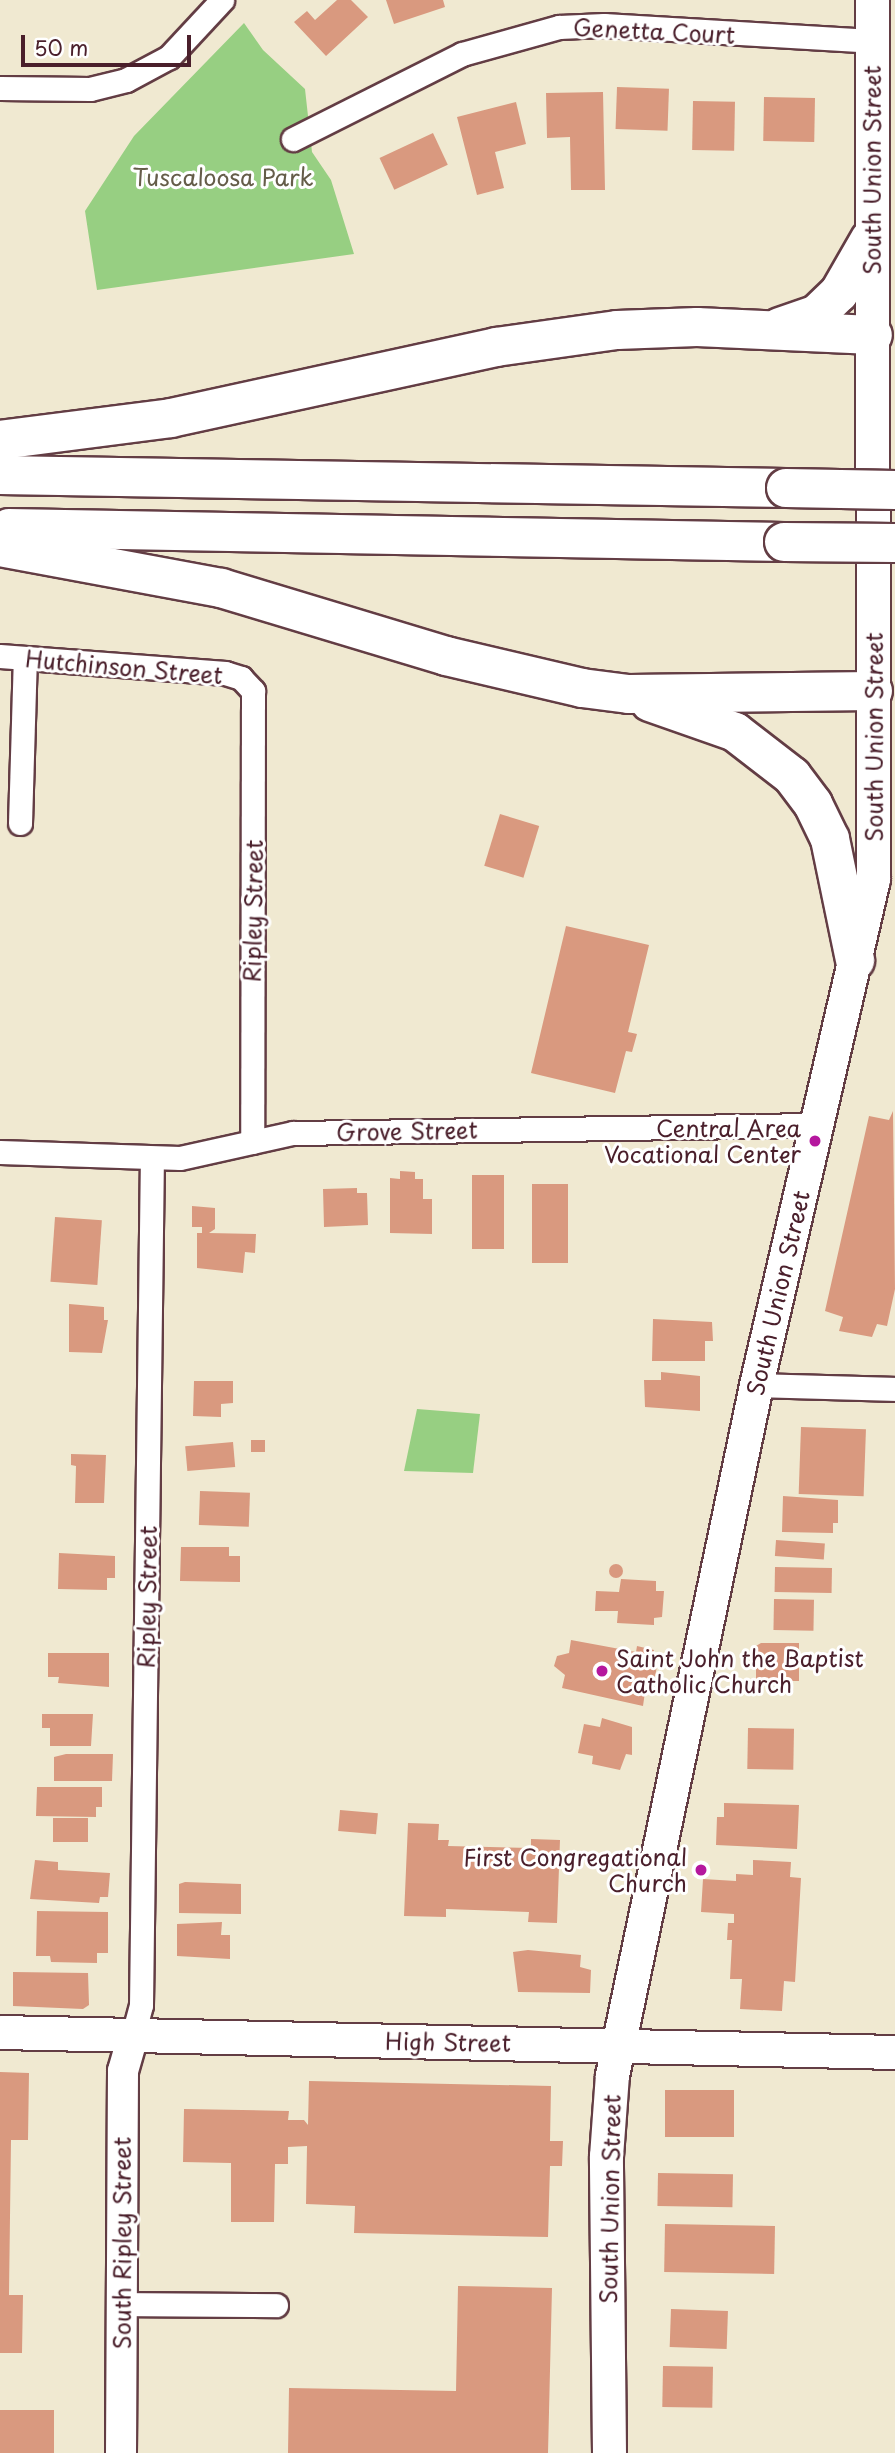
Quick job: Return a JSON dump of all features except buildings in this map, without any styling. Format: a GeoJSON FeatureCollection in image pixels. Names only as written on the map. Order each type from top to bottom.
{"type":"FeatureCollection","features":[{"type":"Feature","properties":{"kind":"highway"},"geometry":{"type":"LineString","coordinates":[[772,331],[817,314],[883,239]]}},
{"type":"Feature","properties":{"kind":"highway"},"geometry":{"type":"LineString","coordinates":[[0,440],[171,418],[555,338],[696,327],[884,335]]}},
{"type":"Feature","properties":{"kind":"highway"},"geometry":{"type":"LineString","coordinates":[[0,474],[895,490]]}},
{"type":"Feature","properties":{"kind":"highway"},"geometry":{"type":"LineString","coordinates":[[0,528],[895,543]]}},
{"type":"Feature","properties":{"kind":"highway"},"geometry":{"type":"LineString","coordinates":[[0,547],[221,588],[466,661],[629,694],[735,732],[792,776],[813,804],[830,839],[855,960]]}},
{"type":"Feature","properties":{"kind":"highway"},"geometry":{"type":"LineString","coordinates":[[629,694],[884,691]]}},
{"type":"Feature","properties":{"kind":"main road","name":"South Union Street"},"geometry":{"type":"LineString","coordinates":[[609,2453],[606,2156],[619,2048],[756,1385],[855,960],[875,855],[884,691],[884,335],[883,239],[872,0]]}},
{"type":"Feature","properties":{"kind":"main road","name":"High Street"},"geometry":{"type":"LineString","coordinates":[[0,2032],[619,2048],[895,2052]]}},
{"type":"Feature","properties":{"kind":"street"},"geometry":{"type":"LineString","coordinates":[[0,88],[90,89],[126,80],[169,57],[222,0]]}},
{"type":"Feature","properties":{"kind":"street","name":"Genetta Court"},"geometry":{"type":"LineString","coordinates":[[293,139],[462,54],[559,27],[872,41]]}},
{"type":"Feature","properties":{"kind":"street","name":"Hutchinson Street"},"geometry":{"type":"LineString","coordinates":[[0,656],[225,673],[247,682]]}},
{"type":"Feature","properties":{"kind":"street"},"geometry":{"type":"LineString","coordinates":[[20,823],[25,659]]}},
{"type":"Feature","properties":{"kind":"street","name":"Ripley Street"},"geometry":{"type":"LineString","coordinates":[[247,682],[256,704],[252,1142]]}},
{"type":"Feature","properties":{"kind":"street","name":"Grove Street"},"geometry":{"type":"LineString","coordinates":[[0,1152],[152,1159],[180,1158],[293,1133],[816,1125]]}},
{"type":"Feature","properties":{"kind":"street","name":"Ripley Street"},"geometry":{"type":"LineString","coordinates":[[133,2035],[141,2005],[152,1159]]}},
{"type":"Feature","properties":{"kind":"street"},"geometry":{"type":"LineString","coordinates":[[756,1385],[895,1389]]}},
{"type":"Feature","properties":{"kind":"street","name":"South Ripley Street"},"geometry":{"type":"LineString","coordinates":[[121,2453],[123,2071],[133,2035]]}},
{"type":"Feature","properties":{"kind":"street"},"geometry":{"type":"LineString","coordinates":[[121,2304],[276,2305]]}},
{"type":"Feature","properties":{"kind":"green space","name":"Tuscaloosa Park"},"geometry":{"type":"Polygon","coordinates":[[[244,23],[263,50],[305,89],[312,152],[331,180],[354,254],[97,290],[85,211],[134,136],[244,23]]]}},
{"type":"Feature","properties":{"kind":"green space"},"geometry":{"type":"Polygon","coordinates":[[[417,1409],[480,1414],[473,1473],[404,1471],[417,1409]]]}},
{"type":"Feature","properties":{"kind":"place","name":"Central Area Vocational Center"},"geometry":{"type":"Point","coordinates":[815,1141]}},
{"type":"Feature","properties":{"kind":"place","name":"Saint John the Baptist Catholic Church"},"geometry":{"type":"Point","coordinates":[602,1671]}},
{"type":"Feature","properties":{"kind":"place","name":"First Congregational Church"},"geometry":{"type":"Point","coordinates":[701,1870]}}]}
